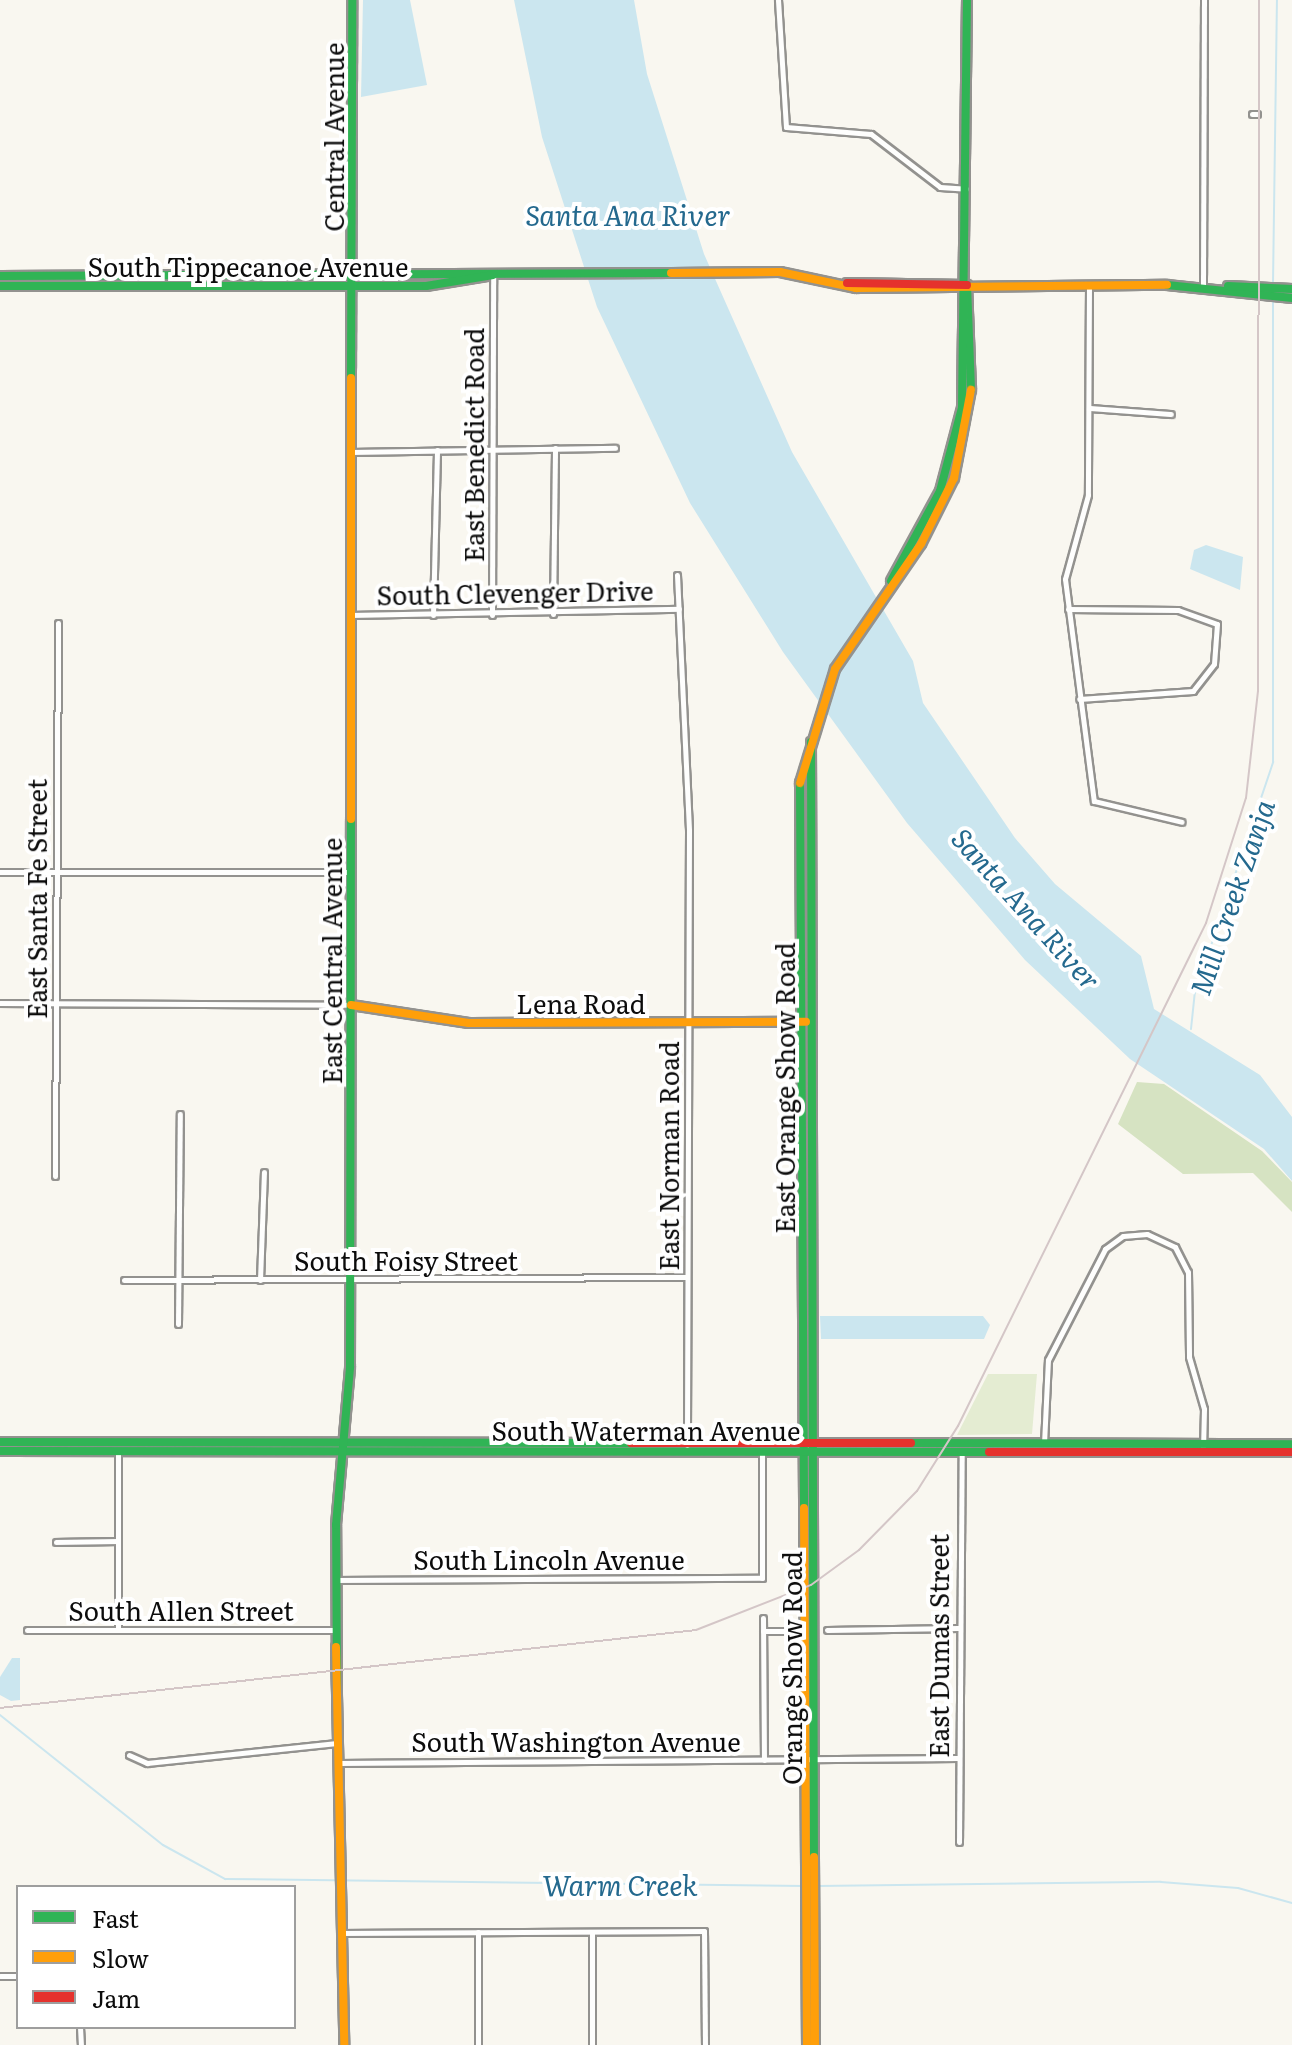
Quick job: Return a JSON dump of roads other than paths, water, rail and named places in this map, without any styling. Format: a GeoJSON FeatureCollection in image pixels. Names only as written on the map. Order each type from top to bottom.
{"type":"FeatureCollection","features":[{"type":"Feature","properties":{"kind":"main road","name":"Central Avenue"},"geometry":{"type":"LineString","coordinates":[[352,0],[354,274]]}},
{"type":"Feature","properties":{"kind":"main road"},"geometry":{"type":"LineString","coordinates":[[967,0],[967,285]]}},
{"type":"Feature","properties":{"kind":"main road","name":"South Tippecanoe Avenue"},"geometry":{"type":"LineString","coordinates":[[0,276],[724,272],[847,283],[1203,285],[1266,287],[1285,293],[1292,289]]}},
{"type":"Feature","properties":{"kind":"main road"},"geometry":{"type":"LineString","coordinates":[[113,274],[113,286]]}},
{"type":"Feature","properties":{"kind":"main road","name":"East Central Avenue"},"geometry":{"type":"LineString","coordinates":[[344,2045],[336,1580],[346,1446],[351,1279],[354,274]]}},
{"type":"Feature","properties":{"kind":"main road","name":"South Tippecanoe Avenue"},"geometry":{"type":"LineString","coordinates":[[0,286],[451,285],[493,275]]}},
{"type":"Feature","properties":{"kind":"main road","name":"East Orange Show Road"},"geometry":{"type":"LineString","coordinates":[[806,1446],[809,959],[806,838],[800,778],[812,728],[835,669],[930,520],[960,424],[967,285]]}},
{"type":"Feature","properties":{"kind":"main road","name":"Lena Road"},"geometry":{"type":"LineString","coordinates":[[351,1005],[469,1023],[809,1022]]}},
{"type":"Feature","properties":{"kind":"main road"},"geometry":{"type":"LineString","coordinates":[[219,1451],[257,1441]]}},
{"type":"Feature","properties":{"kind":"main road","name":"South Waterman Avenue"},"geometry":{"type":"LineString","coordinates":[[0,1451],[257,1441],[346,1446]]}},
{"type":"Feature","properties":{"kind":"main road","name":"South Waterman Avenue"},"geometry":{"type":"LineString","coordinates":[[0,1442],[219,1451],[346,1446],[1292,1444]]}},
{"type":"Feature","properties":{"kind":"main road","name":"South Waterman Avenue"},"geometry":{"type":"LineString","coordinates":[[687,1446],[762,1450],[806,1446],[962,1450],[1044,1445]]}},
{"type":"Feature","properties":{"kind":"main road","name":"Orange Show Road"},"geometry":{"type":"LineString","coordinates":[[806,1446],[810,1927]]}},
{"type":"Feature","properties":{"kind":"main road","name":"South Waterman Avenue"},"geometry":{"type":"LineString","coordinates":[[1203,1446],[1292,1452]]}},
{"type":"Feature","properties":{"kind":"main road"},"geometry":{"type":"LineString","coordinates":[[807,2045],[810,1927]]}},
{"type":"Feature","properties":{"kind":"main road"},"geometry":{"type":"LineString","coordinates":[[810,1927],[815,2045]]}},
{"type":"Feature","properties":{"kind":"street"},"geometry":{"type":"LineString","coordinates":[[778,0],[786,127],[871,134],[935,185],[967,189]]}},
{"type":"Feature","properties":{"kind":"street"},"geometry":{"type":"LineString","coordinates":[[1203,285],[1204,0]]}},
{"type":"Feature","properties":{"kind":"street","name":"East Benedict Road"},"geometry":{"type":"LineString","coordinates":[[492,615],[493,275]]}},
{"type":"Feature","properties":{"kind":"street"},"geometry":{"type":"LineString","coordinates":[[1089,285],[1088,495],[1066,566],[1079,699],[1097,804],[1114,801],[1182,822]]}},
{"type":"Feature","properties":{"kind":"street"},"geometry":{"type":"LineString","coordinates":[[1089,408],[1171,414]]}},
{"type":"Feature","properties":{"kind":"street"},"geometry":{"type":"LineString","coordinates":[[553,614],[555,448]]}},
{"type":"Feature","properties":{"kind":"street"},"geometry":{"type":"LineString","coordinates":[[353,452],[615,448]]}},
{"type":"Feature","properties":{"kind":"street"},"geometry":{"type":"LineString","coordinates":[[433,615],[437,450]]}},
{"type":"Feature","properties":{"kind":"street","name":"East Norman Road"},"geometry":{"type":"LineString","coordinates":[[677,575],[689,1022],[687,1446]]}},
{"type":"Feature","properties":{"kind":"street","name":"South Clevenger Drive"},"geometry":{"type":"LineString","coordinates":[[352,615],[553,614],[679,609]]}},
{"type":"Feature","properties":{"kind":"street"},"geometry":{"type":"LineString","coordinates":[[1068,609],[1183,611],[1217,624],[1212,670],[1188,693],[1079,699]]}},
{"type":"Feature","properties":{"kind":"street","name":"East Santa Fe Street"},"geometry":{"type":"LineString","coordinates":[[55,1176],[58,623]]}},
{"type":"Feature","properties":{"kind":"street"},"geometry":{"type":"LineString","coordinates":[[0,872],[352,872]]}},
{"type":"Feature","properties":{"kind":"street"},"geometry":{"type":"LineString","coordinates":[[0,1003],[351,1005]]}},
{"type":"Feature","properties":{"kind":"street"},"geometry":{"type":"LineString","coordinates":[[178,1324],[180,1114]]}},
{"type":"Feature","properties":{"kind":"street"},"geometry":{"type":"LineString","coordinates":[[260,1280],[264,1172]]}},
{"type":"Feature","properties":{"kind":"street"},"geometry":{"type":"LineString","coordinates":[[1044,1445],[1048,1360],[1098,1259],[1123,1236],[1156,1236],[1186,1263],[1189,1357],[1204,1409],[1203,1446]]}},
{"type":"Feature","properties":{"kind":"street","name":"South Foisy Street"},"geometry":{"type":"LineString","coordinates":[[124,1280],[688,1277]]}},
{"type":"Feature","properties":{"kind":"street"},"geometry":{"type":"LineString","coordinates":[[118,1446],[118,1630]]}},
{"type":"Feature","properties":{"kind":"street","name":"South Lincoln Avenue"},"geometry":{"type":"LineString","coordinates":[[336,1580],[762,1578],[762,1450]]}},
{"type":"Feature","properties":{"kind":"street","name":"East Dumas Street"},"geometry":{"type":"LineString","coordinates":[[959,1842],[962,1450]]}},
{"type":"Feature","properties":{"kind":"street"},"geometry":{"type":"LineString","coordinates":[[56,1542],[117,1541]]}},
{"type":"Feature","properties":{"kind":"street"},"geometry":{"type":"LineString","coordinates":[[763,1618],[764,1760]]}},
{"type":"Feature","properties":{"kind":"street"},"geometry":{"type":"LineString","coordinates":[[827,1630],[959,1628]]}},
{"type":"Feature","properties":{"kind":"street","name":"South Allen Street"},"geometry":{"type":"LineString","coordinates":[[27,1630],[336,1630]]}},
{"type":"Feature","properties":{"kind":"street"},"geometry":{"type":"LineString","coordinates":[[763,1631],[792,1631]]}},
{"type":"Feature","properties":{"kind":"street"},"geometry":{"type":"LineString","coordinates":[[129,1755],[147,1763],[337,1743]]}},
{"type":"Feature","properties":{"kind":"street","name":"South Washington Avenue"},"geometry":{"type":"LineString","coordinates":[[338,1763],[958,1758]]}},
{"type":"Feature","properties":{"kind":"street"},"geometry":{"type":"LineString","coordinates":[[342,1933],[704,1931],[705,2045]]}},
{"type":"Feature","properties":{"kind":"street"},"geometry":{"type":"LineString","coordinates":[[478,1932],[478,2045]]}},
{"type":"Feature","properties":{"kind":"street"},"geometry":{"type":"LineString","coordinates":[[592,1932],[592,2045]]}},
{"type":"Feature","properties":{"kind":"water"},"geometry":{"type":"Polygon","coordinates":[[[363,0],[410,0],[427,85],[361,97],[363,0]]]}},
{"type":"Feature","properties":{"kind":"water","name":"Santa Ana River"},"geometry":{"type":"Polygon","coordinates":[[[514,0],[634,0],[647,74],[704,254],[792,452],[913,661],[923,703],[1015,838],[1055,884],[1141,956],[1154,1009],[1260,1075],[1292,1117],[1292,1181],[1264,1149],[1130,1059],[1025,960],[907,823],[783,652],[690,503],[597,307],[542,137],[514,0]]]}},
{"type":"Feature","properties":{"kind":"water"},"geometry":{"type":"Polygon","coordinates":[[[1206,545],[1243,557],[1240,590],[1190,569],[1194,550],[1206,545]]]}},
{"type":"Feature","properties":{"kind":"water"},"geometry":{"type":"Polygon","coordinates":[[[820,1316],[983,1316],[990,1325],[984,1339],[821,1339],[820,1316]]]}},
{"type":"Feature","properties":{"kind":"water"},"geometry":{"type":"Polygon","coordinates":[[[12,1658],[20,1658],[20,1700],[11,1701],[0,1695],[0,1677],[12,1658]]]}},
{"type":"Feature","properties":{"kind":"waterway","name":"Mill Creek Zanja"},"geometry":{"type":"LineString","coordinates":[[1273,283],[1277,0]]}},
{"type":"Feature","properties":{"kind":"waterway","name":"Mill Creek Zanja"},"geometry":{"type":"LineString","coordinates":[[1191,1029],[1195,993],[1273,762],[1273,297]]}},
{"type":"Feature","properties":{"kind":"waterway","name":"Warm Creek"},"geometry":{"type":"LineString","coordinates":[[0,1715],[163,1845],[225,1879],[804,1886]]}},
{"type":"Feature","properties":{"kind":"waterway","name":"Warm Creek"},"geometry":{"type":"LineString","coordinates":[[818,1886],[1161,1882],[1238,1888],[1292,1903]]}},
{"type":"Feature","properties":{"kind":"railway"},"geometry":{"type":"LineString","coordinates":[[0,1708],[696,1630],[811,1585],[859,1550],[917,1491],[958,1426],[1206,923],[1246,798],[1258,691],[1259,0]]}}]}
